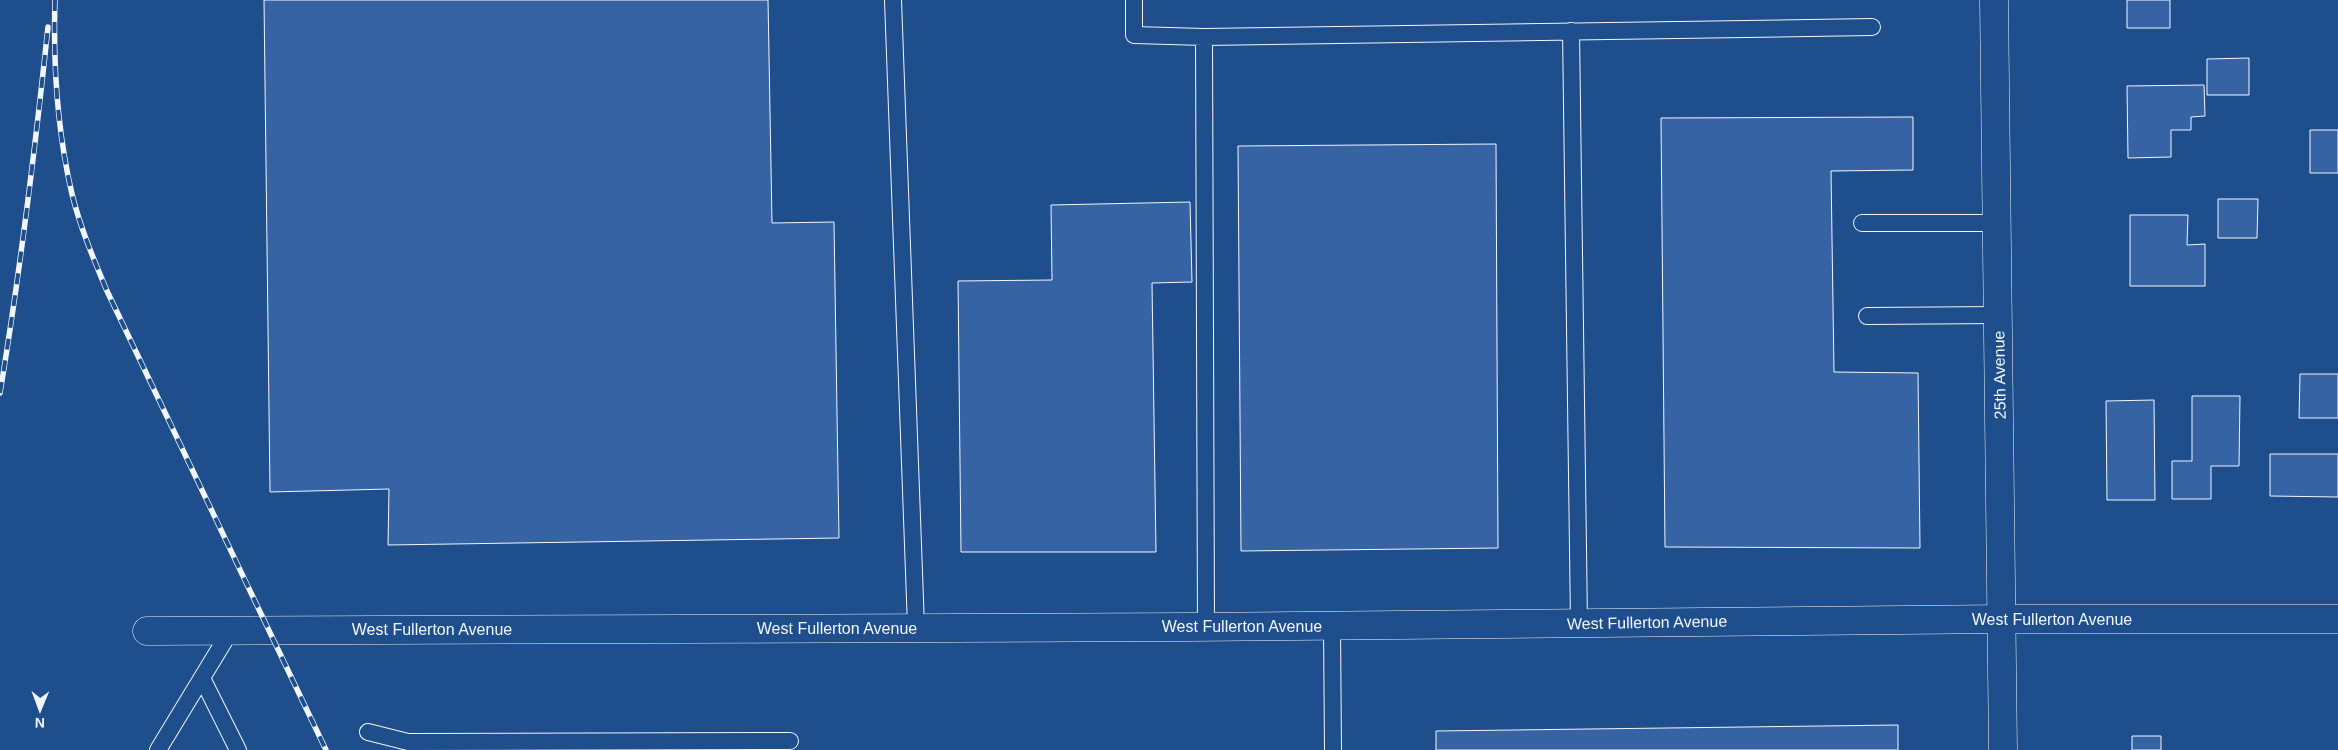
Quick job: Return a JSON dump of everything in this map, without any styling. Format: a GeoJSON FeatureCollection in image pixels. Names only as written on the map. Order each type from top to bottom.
{"type":"FeatureCollection","features":[{"type":"Feature","properties":{"kind":"street","name":"25th Avenue"},"geometry":{"type":"LineString","coordinates":[[1994,0],[2003,619],[2003,750]]}},
{"type":"Feature","properties":{"kind":"street","name":"West Fullerton Avenue"},"geometry":{"type":"LineString","coordinates":[[147,631],[1332,626],[2003,619],[2338,619]]}},
{"type":"Feature","properties":{"kind":"lane"},"geometry":{"type":"LineString","coordinates":[[893,0],[916,627]]}},
{"type":"Feature","properties":{"kind":"lane"},"geometry":{"type":"LineString","coordinates":[[1134,0],[1134,35],[1204,37],[1872,27]]}},
{"type":"Feature","properties":{"kind":"lane"},"geometry":{"type":"LineString","coordinates":[[1571,31],[1579,623]]}},
{"type":"Feature","properties":{"kind":"lane"},"geometry":{"type":"LineString","coordinates":[[1204,37],[1206,626]]}},
{"type":"Feature","properties":{"kind":"lane"},"geometry":{"type":"LineString","coordinates":[[1862,223],[1997,223]]}},
{"type":"Feature","properties":{"kind":"lane"},"geometry":{"type":"LineString","coordinates":[[1867,316],[1998,315]]}},
{"type":"Feature","properties":{"kind":"lane"},"geometry":{"type":"LineString","coordinates":[[1332,626],[1333,750]]}},
{"type":"Feature","properties":{"kind":"lane"},"geometry":{"type":"LineString","coordinates":[[158,750],[231,630]]}},
{"type":"Feature","properties":{"kind":"lane"},"geometry":{"type":"LineString","coordinates":[[202,678],[238,750]]}},
{"type":"Feature","properties":{"kind":"lane"},"geometry":{"type":"LineString","coordinates":[[368,732],[408,742],[790,741]]}},
{"type":"Feature","properties":{"kind":"building"},"geometry":{"type":"Polygon","coordinates":[[[264,0],[768,0],[772,223],[834,222],[839,538],[388,545],[389,489],[270,492],[264,0]]]}},
{"type":"Feature","properties":{"kind":"building"},"geometry":{"type":"Polygon","coordinates":[[[2127,0],[2170,0],[2170,28],[2127,28],[2127,0]]]}},
{"type":"Feature","properties":{"kind":"building"},"geometry":{"type":"Polygon","coordinates":[[[2249,58],[2249,95],[2207,95],[2207,59],[2249,58]]]}},
{"type":"Feature","properties":{"kind":"building"},"geometry":{"type":"Polygon","coordinates":[[[2204,85],[2205,116],[2191,117],[2191,130],[2171,130],[2171,157],[2128,158],[2127,86],[2204,85]]]}},
{"type":"Feature","properties":{"kind":"building"},"geometry":{"type":"Polygon","coordinates":[[[1913,117],[1913,170],[1831,171],[1834,372],[1918,373],[1920,548],[1665,547],[1661,118],[1913,117]]]}},
{"type":"Feature","properties":{"kind":"building"},"geometry":{"type":"Polygon","coordinates":[[[2310,130],[2338,130],[2338,173],[2310,173],[2310,130]]]}},
{"type":"Feature","properties":{"kind":"building"},"geometry":{"type":"Polygon","coordinates":[[[1496,144],[1498,548],[1241,551],[1238,146],[1496,144]]]}},
{"type":"Feature","properties":{"kind":"building"},"geometry":{"type":"Polygon","coordinates":[[[2218,199],[2258,199],[2257,238],[2218,238],[2218,199]]]}},
{"type":"Feature","properties":{"kind":"building"},"geometry":{"type":"Polygon","coordinates":[[[1190,202],[1192,282],[1152,283],[1156,552],[961,552],[958,281],[1052,280],[1051,205],[1190,202]]]}},
{"type":"Feature","properties":{"kind":"building"},"geometry":{"type":"Polygon","coordinates":[[[2130,215],[2188,215],[2187,245],[2205,244],[2205,286],[2130,286],[2130,215]]]}},
{"type":"Feature","properties":{"kind":"building"},"geometry":{"type":"Polygon","coordinates":[[[2300,374],[2338,374],[2338,418],[2299,418],[2300,374]]]}},
{"type":"Feature","properties":{"kind":"building"},"geometry":{"type":"Polygon","coordinates":[[[2192,396],[2240,396],[2239,466],[2211,466],[2211,499],[2172,499],[2172,461],[2192,461],[2192,396]]]}},
{"type":"Feature","properties":{"kind":"building"},"geometry":{"type":"Polygon","coordinates":[[[2154,400],[2155,500],[2107,500],[2106,401],[2154,400]]]}},
{"type":"Feature","properties":{"kind":"building"},"geometry":{"type":"Polygon","coordinates":[[[2270,454],[2338,454],[2338,497],[2270,496],[2270,454]]]}},
{"type":"Feature","properties":{"kind":"building"},"geometry":{"type":"Polygon","coordinates":[[[1898,725],[1898,750],[1436,750],[1436,731],[1898,725]]]}},
{"type":"Feature","properties":{"kind":"building"},"geometry":{"type":"Polygon","coordinates":[[[2132,736],[2161,736],[2161,750],[2132,750],[2132,736]]]}},
{"type":"Feature","properties":{"kind":"railway"},"geometry":{"type":"LineString","coordinates":[[55,0],[55,49],[60,122],[72,194],[83,231],[107,291],[326,750]]}},
{"type":"Feature","properties":{"kind":"railway"},"geometry":{"type":"LineString","coordinates":[[0,393],[27,211],[48,27]]}}]}
